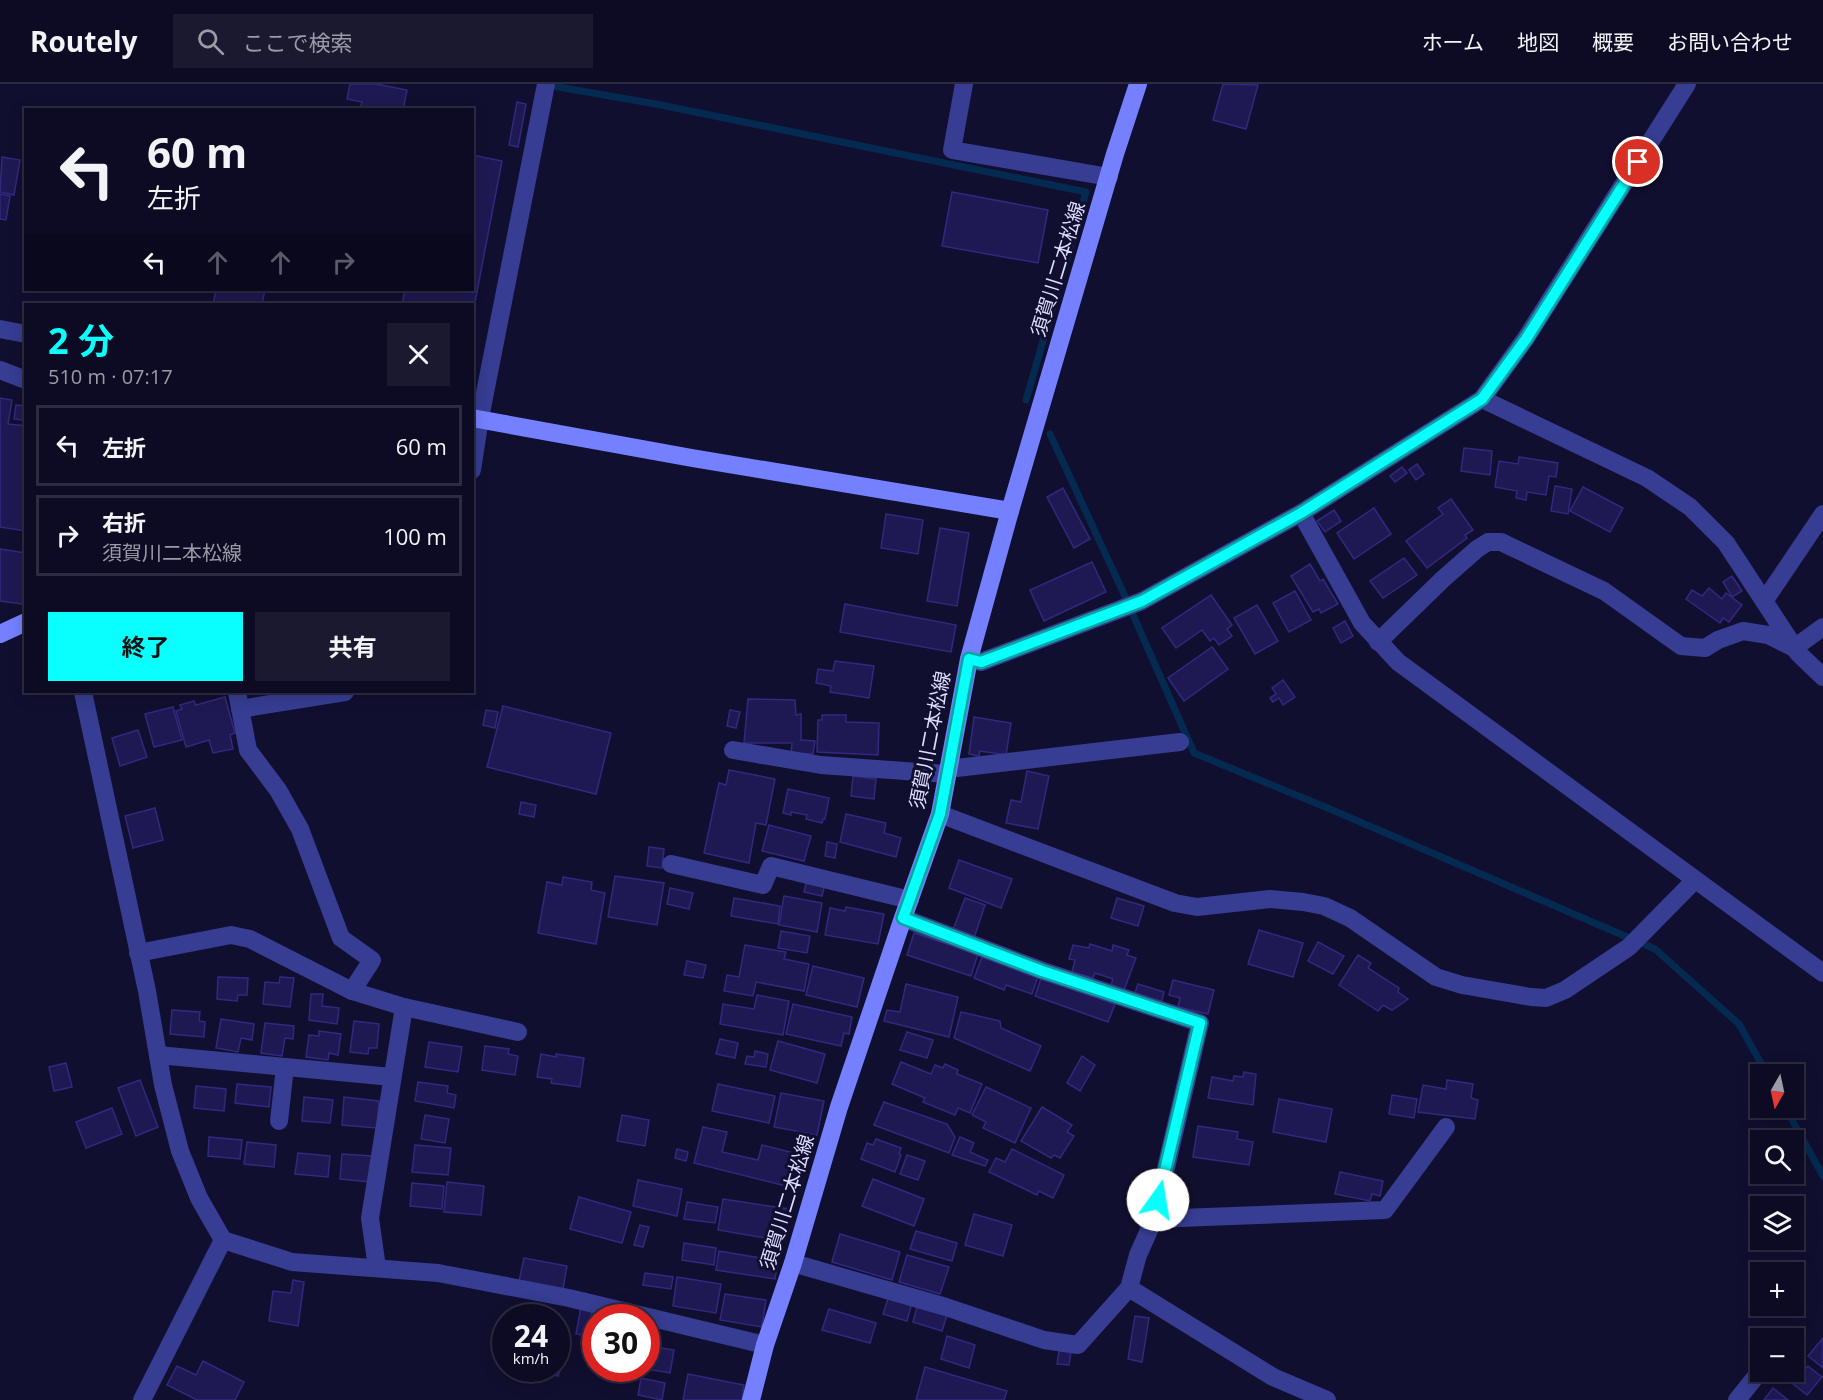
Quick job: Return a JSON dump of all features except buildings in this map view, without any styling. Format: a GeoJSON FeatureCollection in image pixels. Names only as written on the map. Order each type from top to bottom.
{"type":"FeatureCollection","features":[{"type":"Feature","properties":{"kind":"main road","name":"須賀川二本松線"},"geometry":{"type":"LineString","coordinates":[[751,1400],[765,1345],[793,1263],[839,1107],[940,814],[969,659],[1010,511],[1138,84]]}},
{"type":"Feature","properties":{"kind":"main road"},"geometry":{"type":"LineString","coordinates":[[476,418],[692,458],[1010,511]]}},
{"type":"Feature","properties":{"kind":"main road"},"geometry":{"type":"LineString","coordinates":[[0,634],[24,623]]}},
{"type":"Feature","properties":{"kind":"street"},"geometry":{"type":"LineString","coordinates":[[964,84],[952,150],[1109,177]]}},
{"type":"Feature","properties":{"kind":"street"},"geometry":{"type":"LineString","coordinates":[[969,659],[981,662],[1142,601],[1301,513],[1482,399],[1526,339],[1687,84]]}},
{"type":"Feature","properties":{"kind":"street"},"geometry":{"type":"LineString","coordinates":[[474,444],[476,418],[545,89]]}},
{"type":"Feature","properties":{"kind":"street"},"geometry":{"type":"LineString","coordinates":[[0,329],[24,334]]}},
{"type":"Feature","properties":{"kind":"street"},"geometry":{"type":"LineString","coordinates":[[0,370],[24,379]]}},
{"type":"Feature","properties":{"kind":"street"},"geometry":{"type":"LineString","coordinates":[[1482,399],[1647,478],[1690,507],[1726,543],[1794,648],[1823,677]]}},
{"type":"Feature","properties":{"kind":"street"},"geometry":{"type":"LineString","coordinates":[[1301,513],[1362,623],[1398,662],[1823,974]]}},
{"type":"Feature","properties":{"kind":"street"},"geometry":{"type":"LineString","coordinates":[[1765,600],[1823,514]]}},
{"type":"Feature","properties":{"kind":"street"},"geometry":{"type":"LineString","coordinates":[[1378,642],[1466,558],[1488,542],[1500,542],[1604,591],[1681,646],[1705,648],[1718,640],[1743,631],[1768,635],[1794,648]]}},
{"type":"Feature","properties":{"kind":"street"},"geometry":{"type":"LineString","coordinates":[[1794,648],[1823,627]]}},
{"type":"Feature","properties":{"kind":"street"},"geometry":{"type":"LineString","coordinates":[[83,693],[164,1085],[180,1151],[199,1198],[223,1240],[292,1262],[438,1274],[569,1298],[765,1345]]}},
{"type":"Feature","properties":{"kind":"street"},"geometry":{"type":"LineString","coordinates":[[332,693],[238,700],[248,750],[278,790],[300,830],[341,938],[372,960],[352,991]]}},
{"type":"Feature","properties":{"kind":"street"},"geometry":{"type":"LineString","coordinates":[[733,750],[821,765],[947,771],[1180,742]]}},
{"type":"Feature","properties":{"kind":"street"},"geometry":{"type":"LineString","coordinates":[[940,814],[1175,903],[1209,907],[1270,899],[1324,906],[1350,918],[1436,977],[1462,985],[1531,997],[1546,998],[1566,990],[1629,947],[1695,880]]}},
{"type":"Feature","properties":{"kind":"street"},"geometry":{"type":"LineString","coordinates":[[671,864],[763,885],[771,866],[910,900]]}},
{"type":"Feature","properties":{"kind":"street"},"geometry":{"type":"LineString","coordinates":[[793,1263],[946,1307],[1044,1340],[1078,1345],[1129,1288],[1138,1255],[1154,1219],[1200,1023],[1042,971],[903,918]]}},
{"type":"Feature","properties":{"kind":"street"},"geometry":{"type":"LineString","coordinates":[[138,953],[231,935],[250,939],[352,991],[404,1007],[518,1032]]}},
{"type":"Feature","properties":{"kind":"street"},"geometry":{"type":"LineString","coordinates":[[377,1269],[370,1218],[404,1007]]}},
{"type":"Feature","properties":{"kind":"street"},"geometry":{"type":"LineString","coordinates":[[158,1055],[393,1077]]}},
{"type":"Feature","properties":{"kind":"street"},"geometry":{"type":"LineString","coordinates":[[279,1121],[285,1067]]}},
{"type":"Feature","properties":{"kind":"street"},"geometry":{"type":"LineString","coordinates":[[1154,1219],[1385,1210],[1446,1127]]}},
{"type":"Feature","properties":{"kind":"street"},"geometry":{"type":"LineString","coordinates":[[142,1400],[223,1240]]}},
{"type":"Feature","properties":{"kind":"street"},"geometry":{"type":"LineString","coordinates":[[1129,1288],[1273,1377],[1327,1400]]}},
{"type":"Feature","properties":{"kind":"street"},"geometry":{"type":"LineString","coordinates":[[1737,1400],[1751,1382]]}},
{"type":"Feature","properties":{"kind":"waterway"},"geometry":{"type":"LineString","coordinates":[[547,85],[656,104],[1086,192],[1026,400]]}},
{"type":"Feature","properties":{"kind":"waterway"},"geometry":{"type":"LineString","coordinates":[[1050,434],[1194,753],[1655,949],[1739,1024],[1761,1064]]}},
{"type":"Feature","properties":{"kind":"waterway"},"geometry":{"type":"LineString","coordinates":[[1791,1118],[1823,1176]]}},
{"type":"Feature","properties":{"kind":"route"},"geometry":{"type":"LineString","coordinates":[[1158,1200],[1200,1023],[1042,971],[903,918],[940,814],[969,659],[981,662],[1142,601],[1301,513],[1482,399],[1526,339],[1638,162]]}}]}
